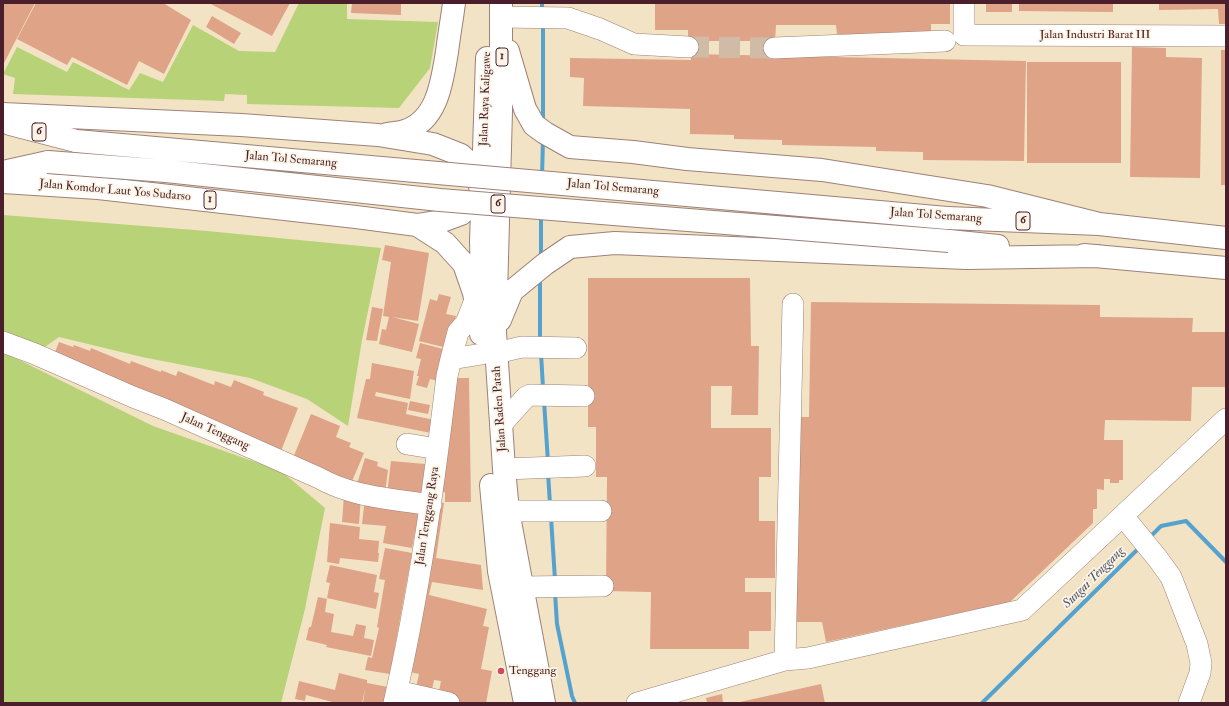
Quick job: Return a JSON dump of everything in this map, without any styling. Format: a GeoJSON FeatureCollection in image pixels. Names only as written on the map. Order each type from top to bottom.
{"type":"FeatureCollection","features":[{"type":"Feature","properties":{"kind":"highway"},"geometry":{"type":"LineString","coordinates":[[378,135],[410,129],[426,117],[433,108],[444,76],[454,3]]}},
{"type":"Feature","properties":{"kind":"highway"},"geometry":{"type":"LineString","coordinates":[[502,14],[525,109],[534,125],[561,143],[570,147],[633,152],[687,159],[822,170],[987,196],[1099,224]]}},
{"type":"Feature","properties":{"kind":"highway","name":"1"},"geometry":{"type":"LineString","coordinates":[[416,225],[442,221],[461,214],[483,194],[487,186],[501,111],[502,14]]}},
{"type":"Feature","properties":{"kind":"highway","name":"Jalan Raya Kaligawe"},"geometry":{"type":"LineString","coordinates":[[483,194],[487,42],[502,14]]}},
{"type":"Feature","properties":{"kind":"highway","name":"Jalan Raden Patah"},"geometry":{"type":"LineString","coordinates":[[501,111],[497,255],[489,343],[501,425],[504,469],[517,511],[544,703]]}},
{"type":"Feature","properties":{"kind":"highway"},"geometry":{"type":"LineString","coordinates":[[3,114],[241,125],[378,135],[433,144],[461,155],[473,166],[489,216],[497,255]]}},
{"type":"Feature","properties":{"kind":"highway","name":"Jalan Tol Semarang"},"geometry":{"type":"LineString","coordinates":[[3,122],[76,141],[947,218],[1099,224],[1226,238]]}},
{"type":"Feature","properties":{"kind":"highway","name":"Jalan Tol Semarang"},"geometry":{"type":"LineString","coordinates":[[3,172],[48,162],[166,171],[440,200],[949,241],[1226,268]]}},
{"type":"Feature","properties":{"kind":"highway","name":"Jalan Komdor Laut Yos Sudarso"},"geometry":{"type":"LineString","coordinates":[[3,182],[98,188],[416,225]]}},
{"type":"Feature","properties":{"kind":"highway","name":"Jalan Raden Patah"},"geometry":{"type":"LineString","coordinates":[[483,194],[481,241],[489,343],[493,512],[499,571],[525,703]]}},
{"type":"Feature","properties":{"kind":"highway"},"geometry":{"type":"LineString","coordinates":[[416,225],[445,243],[464,264],[489,343]]}},
{"type":"Feature","properties":{"kind":"highway"},"geometry":{"type":"LineString","coordinates":[[489,343],[512,291],[545,264],[570,247],[615,243],[966,258],[1098,256]]}},
{"type":"Feature","properties":{"kind":"street"},"geometry":{"type":"LineString","coordinates":[[955,38],[964,3]]}},
{"type":"Feature","properties":{"kind":"street"},"geometry":{"type":"LineString","coordinates":[[502,14],[568,18],[600,29],[634,44],[688,48]]}},
{"type":"Feature","properties":{"kind":"street","name":"Jalan Industri Barat III"},"geometry":{"type":"LineString","coordinates":[[774,48],[955,38],[1226,36]]}},
{"type":"Feature","properties":{"kind":"street","name":"Jalan Tenggang Raya"},"geometry":{"type":"LineString","coordinates":[[396,697],[411,623],[431,506],[447,376],[458,332],[466,323],[475,300]]}},
{"type":"Feature","properties":{"kind":"street"},"geometry":{"type":"LineString","coordinates":[[785,660],[793,304]]}},
{"type":"Feature","properties":{"kind":"street","name":"Jalan Tenggang"},"geometry":{"type":"LineString","coordinates":[[3,342],[35,354],[164,409],[318,478],[330,485],[370,496],[431,506]]}},
{"type":"Feature","properties":{"kind":"street"},"geometry":{"type":"LineString","coordinates":[[451,358],[489,343],[522,347],[570,348]]}},
{"type":"Feature","properties":{"kind":"street"},"geometry":{"type":"LineString","coordinates":[[501,425],[526,397],[530,395],[584,396]]}},
{"type":"Feature","properties":{"kind":"street"},"geometry":{"type":"LineString","coordinates":[[637,703],[785,660],[808,658],[1022,610],[1126,520],[1226,419]]}},
{"type":"Feature","properties":{"kind":"street"},"geometry":{"type":"LineString","coordinates":[[407,444],[438,449]]}},
{"type":"Feature","properties":{"kind":"street"},"geometry":{"type":"LineString","coordinates":[[504,469],[585,466]]}},
{"type":"Feature","properties":{"kind":"street"},"geometry":{"type":"LineString","coordinates":[[517,511],[601,511]]}},
{"type":"Feature","properties":{"kind":"street"},"geometry":{"type":"LineString","coordinates":[[1126,520],[1171,577],[1197,644],[1201,663],[1200,673],[1189,703]]}},
{"type":"Feature","properties":{"kind":"street"},"geometry":{"type":"LineString","coordinates":[[528,587],[603,586]]}},
{"type":"Feature","properties":{"kind":"street"},"geometry":{"type":"LineString","coordinates":[[396,697],[449,703]]}},
{"type":"Feature","properties":{"kind":"green space"},"geometry":{"type":"Polygon","coordinates":[[[299,3],[347,3],[347,19],[438,22],[430,68],[399,108],[247,104],[247,95],[225,94],[224,101],[13,94],[15,78],[3,74],[17,47],[67,72],[73,62],[129,90],[140,73],[163,82],[193,25],[239,51],[275,52],[299,3]]]}},
{"type":"Feature","properties":{"kind":"green space"},"geometry":{"type":"Polygon","coordinates":[[[3,215],[207,231],[381,248],[362,340],[348,426],[307,399],[250,378],[142,357],[59,337],[42,349],[3,335],[3,215]]]}},
{"type":"Feature","properties":{"kind":"green space"},"geometry":{"type":"Polygon","coordinates":[[[3,352],[153,426],[281,471],[325,508],[305,609],[281,703],[3,703],[3,352]]]}},
{"type":"Feature","properties":{"kind":"building"},"geometry":{"type":"Polygon","coordinates":[[[3,3],[35,3],[3,65],[3,3]]]}},
{"type":"Feature","properties":{"kind":"building"},"geometry":{"type":"Polygon","coordinates":[[[36,3],[163,3],[191,20],[164,74],[139,61],[127,85],[72,57],[67,65],[17,39],[36,3]]]}},
{"type":"Feature","properties":{"kind":"building"},"geometry":{"type":"Polygon","coordinates":[[[209,3],[290,3],[272,36],[209,3]]]}},
{"type":"Feature","properties":{"kind":"building"},"geometry":{"type":"Polygon","coordinates":[[[352,3],[401,3],[401,15],[351,13],[352,3]]]}},
{"type":"Feature","properties":{"kind":"building"},"geometry":{"type":"Polygon","coordinates":[[[655,3],[950,3],[950,24],[931,24],[931,34],[837,34],[836,25],[776,25],[775,41],[688,41],[688,30],[655,30],[655,3]]]}},
{"type":"Feature","properties":{"kind":"building"},"geometry":{"type":"Polygon","coordinates":[[[986,3],[1012,3],[1012,12],[986,12],[986,3]]]}},
{"type":"Feature","properties":{"kind":"building"},"geometry":{"type":"Polygon","coordinates":[[[1019,3],[1113,3],[1113,12],[1019,11],[1019,3]]]}},
{"type":"Feature","properties":{"kind":"building"},"geometry":{"type":"Polygon","coordinates":[[[1159,3],[1226,3],[1226,24],[1219,24],[1218,9],[1159,10],[1159,3]]]}},
{"type":"Feature","properties":{"kind":"building"},"geometry":{"type":"Polygon","coordinates":[[[212,16],[241,33],[234,44],[206,27],[212,16]]]}},
{"type":"Feature","properties":{"kind":"building"},"geometry":{"type":"Polygon","coordinates":[[[1132,47],[1166,48],[1166,57],[1202,58],[1200,178],[1130,177],[1132,47]]]}},
{"type":"Feature","properties":{"kind":"building"},"geometry":{"type":"Polygon","coordinates":[[[1221,50],[1226,50],[1226,185],[1221,185],[1221,50]]]}},
{"type":"Feature","properties":{"kind":"building"},"geometry":{"type":"Polygon","coordinates":[[[691,54],[1026,61],[1024,161],[923,160],[923,152],[876,151],[876,147],[782,145],[782,140],[734,139],[734,135],[690,134],[690,109],[583,106],[584,78],[570,77],[570,58],[691,60],[691,54]]]}},
{"type":"Feature","properties":{"kind":"building"},"geometry":{"type":"Polygon","coordinates":[[[1027,62],[1121,62],[1121,163],[1027,163],[1027,62]]]}},
{"type":"Feature","properties":{"kind":"building"},"geometry":{"type":"Polygon","coordinates":[[[385,245],[429,253],[418,321],[392,317],[419,324],[412,352],[379,344],[382,329],[386,330],[389,317],[383,316],[391,262],[382,260],[385,245]]]}},
{"type":"Feature","properties":{"kind":"building"},"geometry":{"type":"Polygon","coordinates":[[[588,278],[750,278],[751,346],[759,346],[758,415],[731,415],[732,386],[711,386],[711,428],[771,428],[771,477],[759,477],[759,521],[775,521],[775,578],[745,578],[745,592],[771,592],[771,631],[749,631],[749,649],[650,649],[651,592],[606,591],[607,477],[596,477],[596,427],[588,427],[588,278]]]}},
{"type":"Feature","properties":{"kind":"building"},"geometry":{"type":"Polygon","coordinates":[[[439,294],[451,297],[446,314],[456,316],[447,348],[419,341],[430,299],[437,301],[439,294]]]}},
{"type":"Feature","properties":{"kind":"building"},"geometry":{"type":"Polygon","coordinates":[[[811,302],[1100,305],[1100,317],[1193,318],[1192,332],[1226,332],[1226,387],[1192,387],[1191,421],[1105,420],[1104,440],[1123,440],[1123,480],[1119,480],[1119,483],[1110,483],[1110,479],[1104,479],[1104,490],[1097,489],[1097,509],[1093,509],[1093,523],[1010,602],[826,642],[822,622],[796,622],[799,417],[809,417],[811,302]]]}},
{"type":"Feature","properties":{"kind":"building"},"geometry":{"type":"Polygon","coordinates":[[[372,307],[383,309],[377,341],[366,340],[372,307]]]}},
{"type":"Feature","properties":{"kind":"building"},"geometry":{"type":"Polygon","coordinates":[[[59,342],[73,347],[74,345],[90,351],[91,348],[130,364],[131,361],[176,376],[178,371],[214,385],[215,381],[231,387],[234,380],[264,392],[263,395],[298,408],[281,451],[53,357],[59,342]]]}},
{"type":"Feature","properties":{"kind":"building"},"geometry":{"type":"Polygon","coordinates":[[[420,343],[447,350],[438,381],[430,379],[427,388],[416,385],[419,376],[417,376],[421,359],[416,358],[420,343]]]}},
{"type":"Feature","properties":{"kind":"building"},"geometry":{"type":"Polygon","coordinates":[[[372,363],[414,371],[410,399],[376,392],[375,396],[408,403],[406,414],[434,420],[431,433],[357,418],[366,379],[370,379],[372,363]]]}},
{"type":"Feature","properties":{"kind":"building"},"geometry":{"type":"Polygon","coordinates":[[[455,378],[469,378],[471,502],[445,502],[445,492],[442,493],[455,378]]]}},
{"type":"Feature","properties":{"kind":"building"},"geometry":{"type":"Polygon","coordinates":[[[410,401],[430,405],[428,414],[408,410],[410,401]]]}},
{"type":"Feature","properties":{"kind":"building"},"geometry":{"type":"Polygon","coordinates":[[[311,414],[340,426],[336,437],[351,443],[349,447],[364,453],[350,486],[293,458],[311,414]]]}},
{"type":"Feature","properties":{"kind":"building"},"geometry":{"type":"Polygon","coordinates":[[[365,458],[378,462],[377,466],[388,470],[385,493],[356,487],[365,458]]]}},
{"type":"Feature","properties":{"kind":"building"},"geometry":{"type":"Polygon","coordinates":[[[391,461],[425,464],[421,499],[387,495],[391,461]]]}},
{"type":"Feature","properties":{"kind":"building"},"geometry":{"type":"Polygon","coordinates":[[[344,495],[361,497],[359,524],[342,522],[344,495]]]}},
{"type":"Feature","properties":{"kind":"building"},"geometry":{"type":"Polygon","coordinates":[[[365,498],[420,506],[412,548],[383,543],[386,526],[362,524],[365,498]]]}},
{"type":"Feature","properties":{"kind":"building"},"geometry":{"type":"Polygon","coordinates":[[[434,502],[444,503],[436,558],[481,565],[483,590],[432,582],[429,595],[487,609],[483,626],[489,627],[481,669],[492,671],[486,703],[459,703],[438,697],[441,681],[434,680],[431,695],[415,692],[419,674],[405,671],[434,502]]]}},
{"type":"Feature","properties":{"kind":"building"},"geometry":{"type":"Polygon","coordinates":[[[330,523],[360,527],[359,539],[379,541],[378,562],[340,558],[339,564],[327,562],[330,523]]]}},
{"type":"Feature","properties":{"kind":"building"},"geometry":{"type":"Polygon","coordinates":[[[385,548],[412,553],[390,674],[365,670],[368,657],[372,658],[379,628],[377,627],[385,580],[379,579],[385,548]]]}},
{"type":"Feature","properties":{"kind":"building"},"geometry":{"type":"Polygon","coordinates":[[[330,565],[377,575],[374,592],[379,593],[376,609],[327,598],[330,583],[326,582],[330,565]]]}},
{"type":"Feature","properties":{"kind":"building"},"geometry":{"type":"Polygon","coordinates":[[[318,597],[327,599],[325,612],[334,614],[331,632],[353,636],[356,624],[366,626],[364,638],[374,640],[371,656],[326,647],[327,645],[306,640],[309,627],[311,627],[318,597]]]}},
{"type":"Feature","properties":{"kind":"building"},"geometry":{"type":"Polygon","coordinates":[[[339,673],[367,680],[367,683],[388,687],[385,703],[363,703],[365,689],[362,703],[336,703],[306,695],[305,701],[295,699],[299,681],[335,690],[339,673]]]}},
{"type":"Feature","properties":{"kind":"building"},"geometry":{"type":"Polygon","coordinates":[[[821,684],[825,703],[740,703],[740,702],[821,684]]]}},
{"type":"Feature","properties":{"kind":"building"},"geometry":{"type":"Polygon","coordinates":[[[722,694],[723,703],[707,703],[706,698],[722,694]]]}},
{"type":"Feature","properties":{"kind":"waterway"},"geometry":{"type":"LineString","coordinates":[[542,3],[542,13]]}},
{"type":"Feature","properties":{"kind":"waterway"},"geometry":{"type":"LineString","coordinates":[[543,23],[543,123]]}},
{"type":"Feature","properties":{"kind":"waterway"},"geometry":{"type":"LineString","coordinates":[[542,177],[543,139]]}},
{"type":"Feature","properties":{"kind":"waterway"},"geometry":{"type":"LineString","coordinates":[[541,215],[541,259]]}},
{"type":"Feature","properties":{"kind":"waterway"},"geometry":{"type":"LineString","coordinates":[[540,277],[540,341]]}},
{"type":"Feature","properties":{"kind":"waterway"},"geometry":{"type":"LineString","coordinates":[[541,353],[543,388]]}},
{"type":"Feature","properties":{"kind":"waterway"},"geometry":{"type":"LineString","coordinates":[[544,401],[548,462]]}},
{"type":"Feature","properties":{"kind":"waterway"},"geometry":{"type":"LineString","coordinates":[[548,473],[550,504]]}},
{"type":"Feature","properties":{"kind":"waterway"},"geometry":{"type":"LineString","coordinates":[[551,517],[555,580]]}},
{"type":"Feature","properties":{"kind":"waterway","name":"Sungai Tenggang"},"geometry":{"type":"LineString","coordinates":[[1149,538],[1161,526],[1186,521],[1226,562]]}},
{"type":"Feature","properties":{"kind":"waterway","name":"Sungai Tenggang"},"geometry":{"type":"LineString","coordinates":[[982,703],[1140,547]]}},
{"type":"Feature","properties":{"kind":"waterway"},"geometry":{"type":"LineString","coordinates":[[555,593],[557,624],[572,696],[575,703]]}},
{"type":"Feature","properties":{"kind":"tunnel"},"geometry":{"type":"LineString","coordinates":[[688,47],[774,48]]}},
{"type":"Feature","properties":{"kind":"place","name":"Tenggang"},"geometry":{"type":"Point","coordinates":[501,671]}}]}
